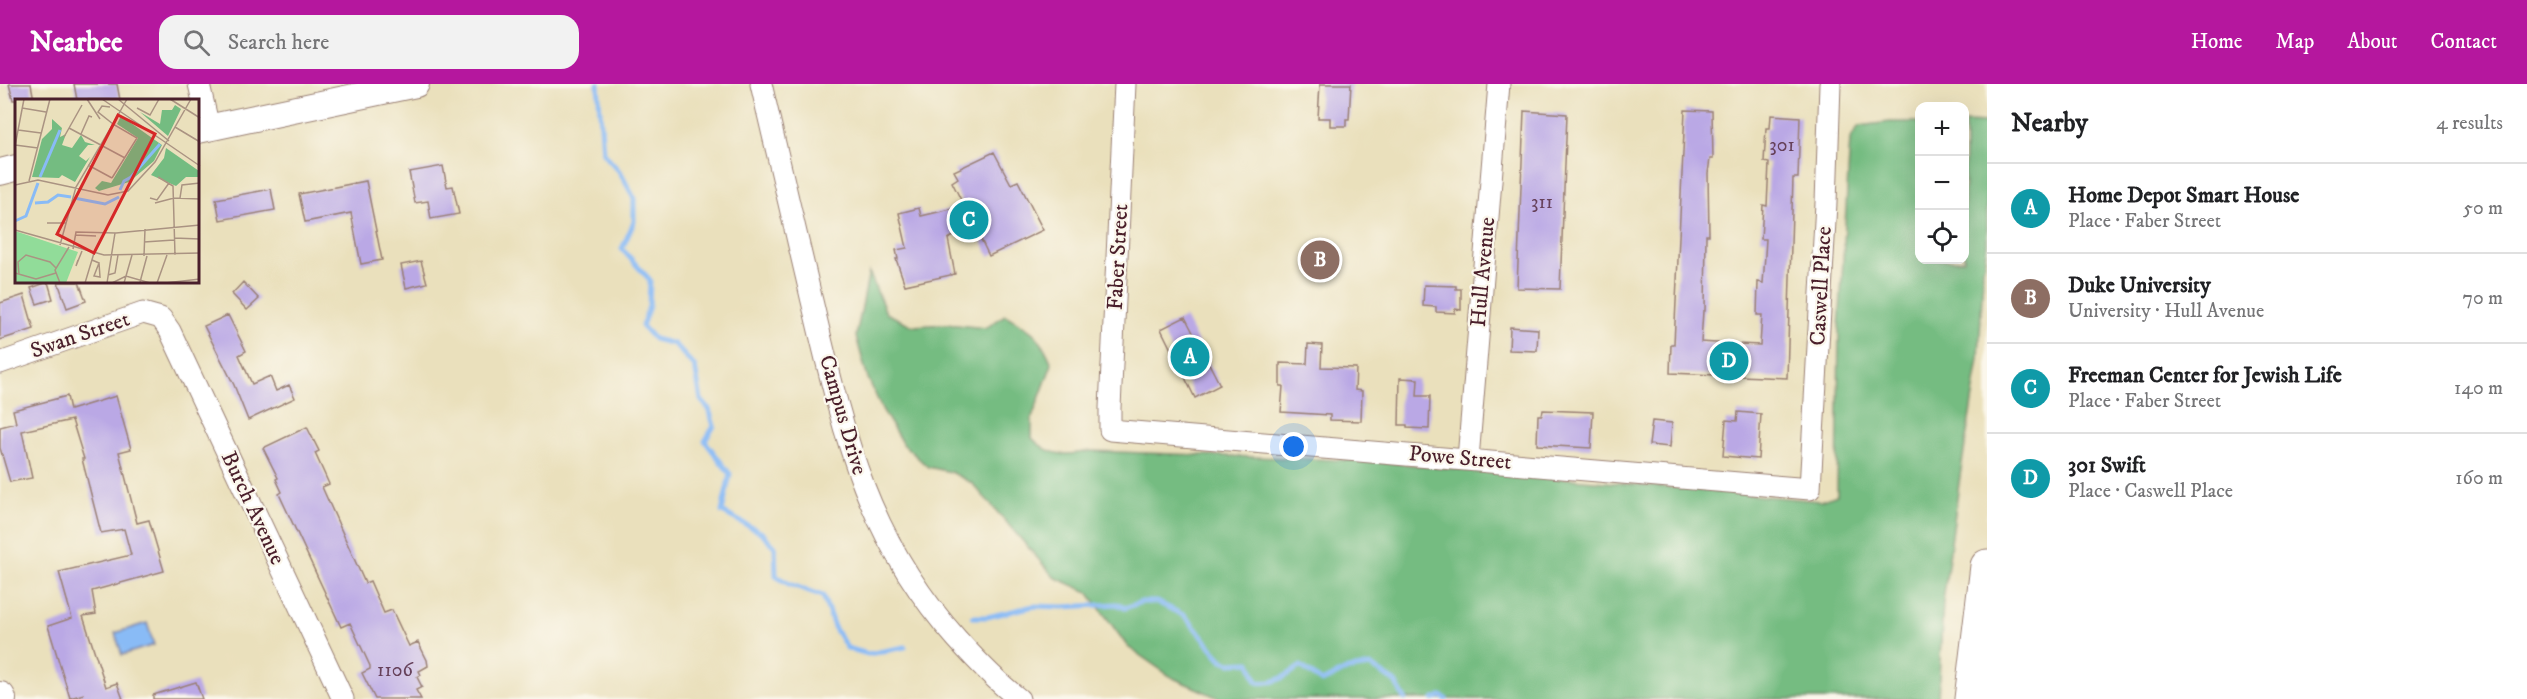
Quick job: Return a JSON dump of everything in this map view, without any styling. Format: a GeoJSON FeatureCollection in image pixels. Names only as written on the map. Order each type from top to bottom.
{"type":"FeatureCollection","features":[{"type":"Feature","properties":{"kind":"highway"},"geometry":{"type":"LineString","coordinates":[[1971,699],[1987,566]]}},
{"type":"Feature","properties":{"kind":"street"},"geometry":{"type":"LineString","coordinates":[[199,84],[204,129],[416,84]]}},
{"type":"Feature","properties":{"kind":"street","name":"Campus Drive"},"geometry":{"type":"LineString","coordinates":[[761,84],[828,367],[848,441],[878,523],[929,605],[972,655],[1019,699]]}},
{"type":"Feature","properties":{"kind":"street","name":"Faber Street"},"geometry":{"type":"LineString","coordinates":[[1110,430],[1125,84]]}},
{"type":"Feature","properties":{"kind":"street","name":"Hull Avenue"},"geometry":{"type":"LineString","coordinates":[[1468,459],[1499,84]]}},
{"type":"Feature","properties":{"kind":"street","name":"Caswell Place"},"geometry":{"type":"LineString","coordinates":[[1810,489],[1830,84]]}},
{"type":"Feature","properties":{"kind":"street"},"geometry":{"type":"LineString","coordinates":[[0,172],[15,168]]}},
{"type":"Feature","properties":{"kind":"street","name":"Swan Street"},"geometry":{"type":"LineString","coordinates":[[0,363],[143,313],[161,318]]}},
{"type":"Feature","properties":{"kind":"street","name":"Burch Avenue"},"geometry":{"type":"LineString","coordinates":[[161,318],[170,331],[343,699]]}},
{"type":"Feature","properties":{"kind":"street","name":"Powe Street"},"geometry":{"type":"LineString","coordinates":[[1110,430],[1810,489]]}},
{"type":"Feature","properties":{"kind":"green space"},"geometry":{"type":"Polygon","coordinates":[[[1915,122],[1915,264],[1969,264],[1969,122],[1987,123],[1987,244],[1983,271],[1979,359],[1943,602],[1938,699],[1221,699],[1173,678],[1128,647],[1088,592],[1054,577],[972,483],[951,472],[928,467],[902,443],[882,409],[867,376],[856,336],[869,272],[886,313],[913,326],[947,324],[986,328],[1005,315],[1023,325],[1039,339],[1052,364],[1032,418],[1032,438],[1045,449],[1059,454],[1090,451],[1368,461],[1821,501],[1837,495],[1839,329],[1850,139],[1859,126],[1915,122]]]}},
{"type":"Feature","properties":{"kind":"water"},"geometry":{"type":"Polygon","coordinates":[[[147,623],[154,645],[122,655],[115,633],[147,623]]]}},
{"type":"Feature","properties":{"kind":"building"},"geometry":{"type":"Polygon","coordinates":[[[9,84],[31,84],[34,99],[13,100],[9,84]]]}},
{"type":"Feature","properties":{"kind":"building"},"geometry":{"type":"Polygon","coordinates":[[[74,84],[117,84],[120,99],[77,99],[74,84]]]}},
{"type":"Feature","properties":{"kind":"building"},"geometry":{"type":"Polygon","coordinates":[[[1320,84],[1351,84],[1349,119],[1346,119],[1346,126],[1330,126],[1330,118],[1318,118],[1320,84]]]}},
{"type":"Feature","properties":{"kind":"building"},"geometry":{"type":"Polygon","coordinates":[[[1685,110],[1712,111],[1713,159],[1710,159],[1708,173],[1709,235],[1706,235],[1705,311],[1703,311],[1701,342],[1716,343],[1760,345],[1762,315],[1757,315],[1758,282],[1763,283],[1766,239],[1761,239],[1763,205],[1767,206],[1769,163],[1764,162],[1766,128],[1770,128],[1771,115],[1800,117],[1798,178],[1793,178],[1787,378],[1670,373],[1671,344],[1674,344],[1685,110]]]}},
{"type":"Feature","properties":{"kind":"building"},"geometry":{"type":"Polygon","coordinates":[[[1524,111],[1567,114],[1560,289],[1517,288],[1524,111]]]}},
{"type":"Feature","properties":{"kind":"building"},"geometry":{"type":"Polygon","coordinates":[[[994,152],[1011,184],[1018,181],[1043,230],[989,256],[974,225],[948,239],[955,274],[905,285],[896,259],[898,259],[896,250],[907,248],[899,213],[919,208],[921,216],[964,206],[952,182],[958,178],[954,171],[994,152]]]}},
{"type":"Feature","properties":{"kind":"building"},"geometry":{"type":"Polygon","coordinates":[[[443,166],[447,187],[453,186],[459,214],[431,219],[428,201],[415,203],[409,172],[443,166]]]}},
{"type":"Feature","properties":{"kind":"building"},"geometry":{"type":"Polygon","coordinates":[[[366,181],[382,260],[361,264],[351,213],[305,222],[299,194],[366,181]]]}},
{"type":"Feature","properties":{"kind":"building"},"geometry":{"type":"Polygon","coordinates":[[[271,189],[275,210],[220,220],[216,199],[271,189]]]}},
{"type":"Feature","properties":{"kind":"building"},"geometry":{"type":"Polygon","coordinates":[[[421,261],[427,283],[406,288],[401,265],[421,261]]]}},
{"type":"Feature","properties":{"kind":"building"},"geometry":{"type":"Polygon","coordinates":[[[243,282],[259,299],[247,310],[232,294],[243,282]]]}},
{"type":"Feature","properties":{"kind":"building"},"geometry":{"type":"Polygon","coordinates":[[[49,284],[53,299],[37,304],[31,288],[49,284]]]}},
{"type":"Feature","properties":{"kind":"building"},"geometry":{"type":"Polygon","coordinates":[[[59,284],[80,284],[86,301],[67,308],[59,284]]]}},
{"type":"Feature","properties":{"kind":"building"},"geometry":{"type":"Polygon","coordinates":[[[1424,285],[1456,286],[1456,289],[1461,289],[1461,310],[1455,309],[1455,313],[1436,312],[1436,307],[1423,306],[1424,285]]]}},
{"type":"Feature","properties":{"kind":"building"},"geometry":{"type":"Polygon","coordinates":[[[24,295],[34,329],[0,340],[0,303],[24,295]]]}},
{"type":"Feature","properties":{"kind":"building"},"geometry":{"type":"Polygon","coordinates":[[[228,315],[246,351],[239,355],[252,384],[270,376],[276,391],[289,385],[295,398],[248,420],[234,385],[204,326],[228,315]]]}},
{"type":"Feature","properties":{"kind":"building"},"geometry":{"type":"Polygon","coordinates":[[[1185,317],[1220,385],[1195,398],[1161,329],[1185,317]]]}},
{"type":"Feature","properties":{"kind":"building"},"geometry":{"type":"Polygon","coordinates":[[[1510,327],[1538,329],[1537,351],[1509,350],[1510,327]]]}},
{"type":"Feature","properties":{"kind":"building"},"geometry":{"type":"Polygon","coordinates":[[[1308,344],[1322,345],[1321,367],[1356,368],[1355,390],[1362,391],[1361,421],[1330,420],[1330,415],[1281,412],[1283,386],[1280,386],[1280,363],[1307,364],[1308,344]]]}},
{"type":"Feature","properties":{"kind":"building"},"geometry":{"type":"Polygon","coordinates":[[[1400,378],[1418,379],[1417,396],[1430,396],[1429,429],[1407,428],[1407,425],[1399,425],[1400,378]]]}},
{"type":"Feature","properties":{"kind":"building"},"geometry":{"type":"Polygon","coordinates":[[[67,396],[70,410],[116,396],[131,449],[119,452],[137,523],[149,520],[164,571],[92,591],[96,614],[83,616],[106,687],[117,683],[123,699],[78,699],[77,696],[70,698],[48,626],[72,618],[59,572],[131,555],[124,529],[101,533],[82,459],[84,459],[72,420],[22,431],[32,478],[10,482],[0,448],[0,427],[16,423],[13,410],[67,396]]]}},
{"type":"Feature","properties":{"kind":"building"},"geometry":{"type":"Polygon","coordinates":[[[1543,410],[1593,412],[1591,448],[1537,445],[1538,415],[1542,415],[1543,410]]]}},
{"type":"Feature","properties":{"kind":"building"},"geometry":{"type":"Polygon","coordinates":[[[1738,412],[1761,414],[1758,459],[1723,456],[1726,420],[1737,421],[1738,412]]]}},
{"type":"Feature","properties":{"kind":"building"},"geometry":{"type":"Polygon","coordinates":[[[1652,421],[1672,423],[1670,447],[1649,445],[1652,421]]]}},
{"type":"Feature","properties":{"kind":"building"},"geometry":{"type":"Polygon","coordinates":[[[307,427],[319,451],[315,453],[329,484],[322,487],[365,583],[370,581],[384,613],[392,610],[409,646],[418,642],[427,660],[428,666],[419,671],[421,675],[417,677],[422,687],[416,690],[421,699],[375,699],[362,673],[370,669],[370,666],[350,623],[341,627],[279,494],[282,492],[276,479],[278,478],[263,448],[307,427]]]}},
{"type":"Feature","properties":{"kind":"building"},"geometry":{"type":"Polygon","coordinates":[[[196,682],[202,699],[153,699],[153,695],[196,682]]]}},
{"type":"Feature","properties":{"kind":"waterway"},"geometry":{"type":"LineString","coordinates":[[598,84],[603,153],[620,172],[634,198],[634,222],[622,249],[650,280],[649,306],[642,326],[654,339],[674,344],[695,367],[701,400],[709,409],[714,426],[705,441],[730,474],[722,512],[762,533],[775,547],[776,576],[789,584],[823,596],[834,627],[847,648],[868,654],[905,647]]}},
{"type":"Feature","properties":{"kind":"waterway"},"geometry":{"type":"LineString","coordinates":[[973,617],[987,617],[1034,606],[1117,604],[1125,608],[1141,602],[1157,602],[1185,616],[1222,660],[1230,663],[1250,662],[1257,682],[1275,681],[1301,666],[1322,682],[1348,669],[1371,666],[1395,682],[1405,699]]}},
{"type":"Feature","properties":{"kind":"waterway"},"geometry":{"type":"LineString","coordinates":[[1433,699],[1442,696],[1446,699]]}},
{"type":"Feature","properties":{"kind":"place","name":"Freeman Center for Jewish Life"},"geometry":{"type":"Point","coordinates":[969,220]}},
{"type":"Feature","properties":{"kind":"place","name":"Duke University"},"geometry":{"type":"Point","coordinates":[1320,260]}},
{"type":"Feature","properties":{"kind":"place","name":"Home Depot Smart House"},"geometry":{"type":"Point","coordinates":[1190,357]}},
{"type":"Feature","properties":{"kind":"place","name":"301 Swift"},"geometry":{"type":"Point","coordinates":[1729,361]}}]}
